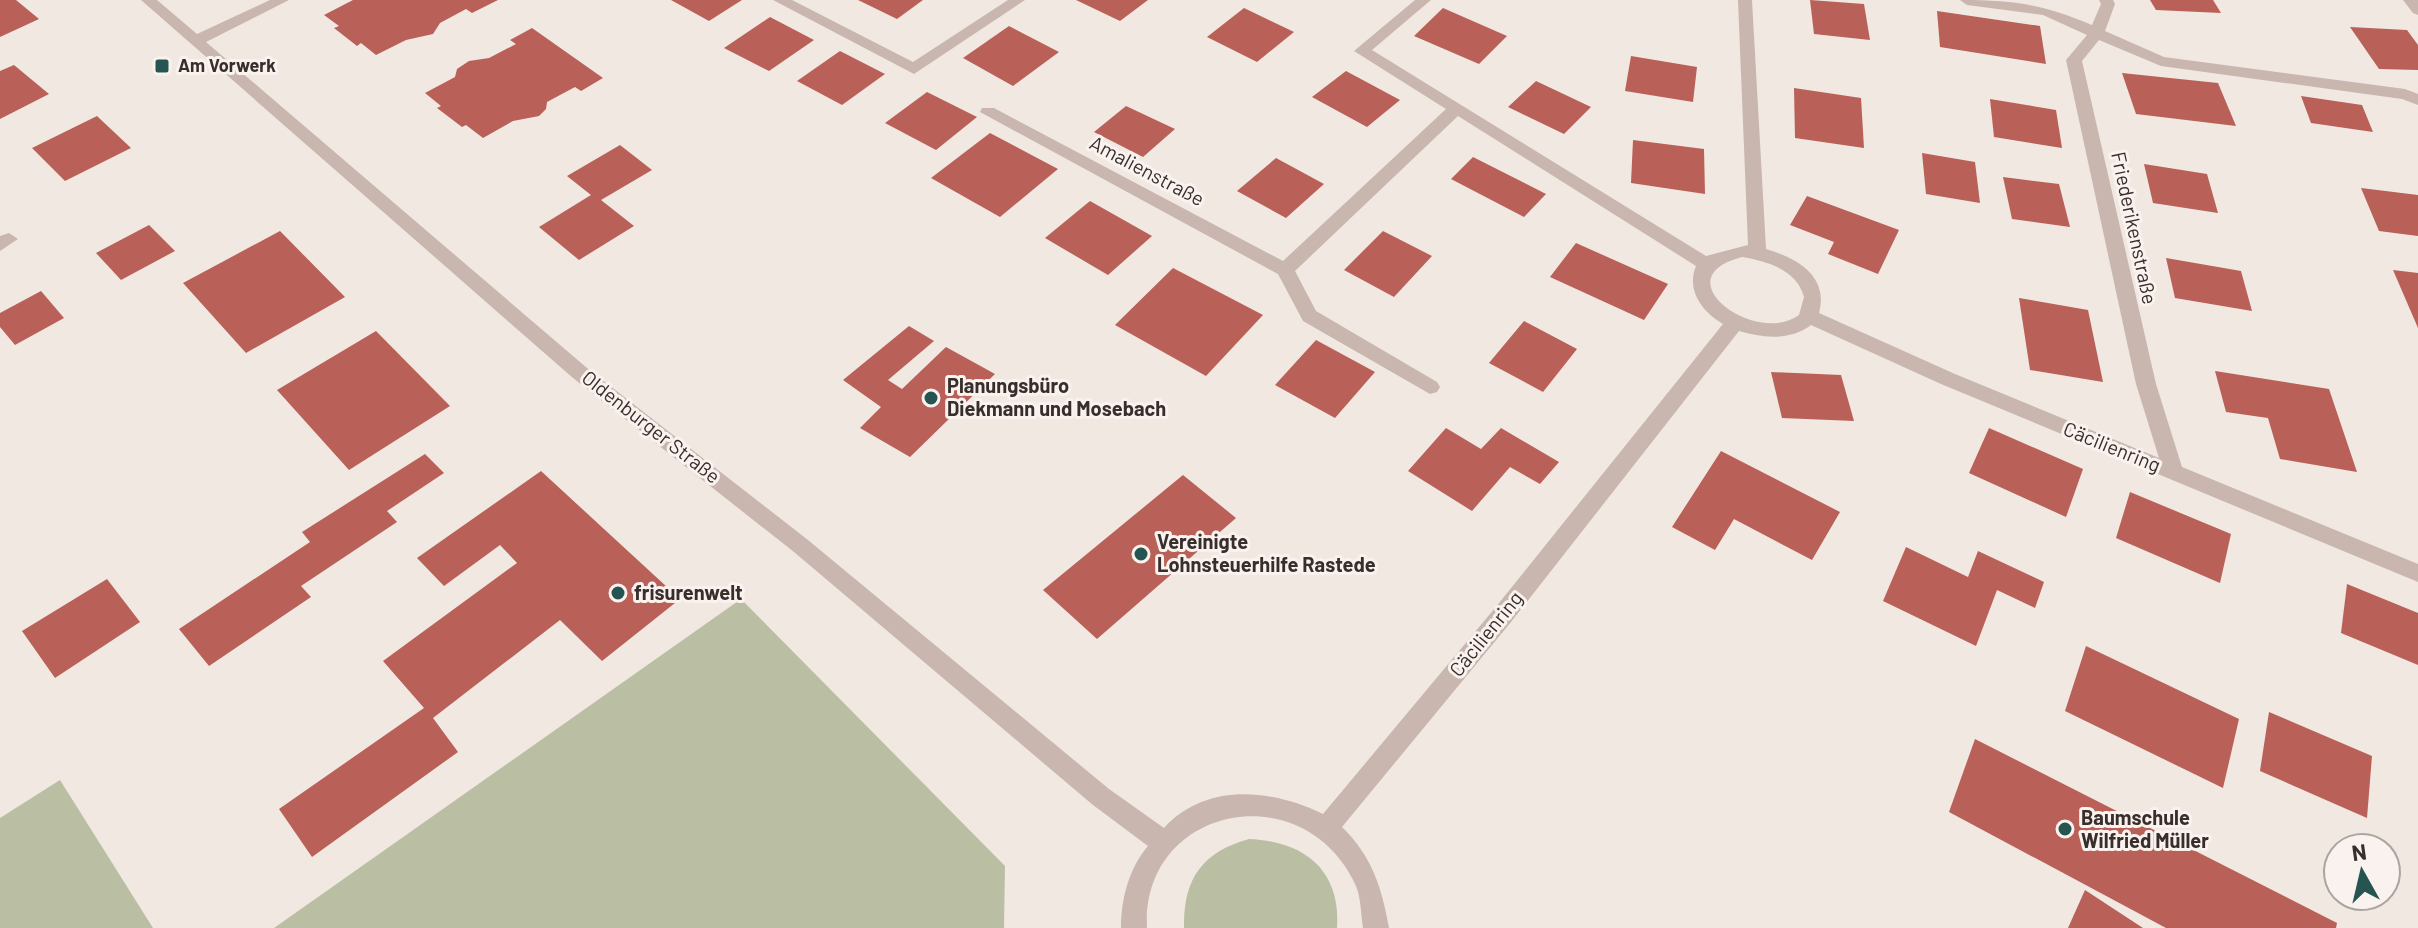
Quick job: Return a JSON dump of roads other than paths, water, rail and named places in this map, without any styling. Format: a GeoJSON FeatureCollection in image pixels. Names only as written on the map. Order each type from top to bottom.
{"type":"FeatureCollection","features":[{"type":"Feature","properties":{"kind":"street","name":"Oldenburger Straße"},"geometry":{"type":"LineString","coordinates":[[148,0],[580,373],[708,470],[1101,797],[1163,842]]}},
{"type":"Feature","properties":{"kind":"street"},"geometry":{"type":"LineString","coordinates":[[196,41],[282,0]]}},
{"type":"Feature","properties":{"kind":"street"},"geometry":{"type":"LineString","coordinates":[[780,0],[914,69],[1018,0]]}},
{"type":"Feature","properties":{"kind":"street"},"geometry":{"type":"LineString","coordinates":[[1424,0],[1362,51],[1706,264]]}},
{"type":"Feature","properties":{"kind":"street"},"geometry":{"type":"LineString","coordinates":[[1745,0],[1757,252]]}},
{"type":"Feature","properties":{"kind":"street"},"geometry":{"type":"LineString","coordinates":[[1967,0],[2046,11],[2161,61],[2405,94],[2418,100]]}},
{"type":"Feature","properties":{"kind":"street","name":"Friederikenstraße"},"geometry":{"type":"LineString","coordinates":[[2106,0],[2108,4],[2097,33],[2074,60],[2146,384],[2174,472]]}},
{"type":"Feature","properties":{"kind":"street"},"geometry":{"type":"LineString","coordinates":[[2410,0],[2418,10]]}},
{"type":"Feature","properties":{"kind":"street"},"geometry":{"type":"LineString","coordinates":[[1430,387],[1309,316],[1285,270],[1457,108]]}},
{"type":"Feature","properties":{"kind":"street","name":"Amalienstraße"},"geometry":{"type":"LineString","coordinates":[[988,112],[1285,270]]}},
{"type":"Feature","properties":{"kind":"street"},"geometry":{"type":"LineString","coordinates":[[1757,252],[1791,266],[1804,278],[1811,291],[1813,304],[1809,316],[1796,326],[1777,332],[1755,331],[1734,324],[1709,306],[1702,295],[1699,284],[1706,264],[1728,253],[1757,252]]}},
{"type":"Feature","properties":{"kind":"street","name":"Cäcilienring"},"geometry":{"type":"LineString","coordinates":[[1809,316],[1948,379],[2418,573]]}},
{"type":"Feature","properties":{"kind":"street","name":"Cäcilienring"},"geometry":{"type":"LineString","coordinates":[[1326,828],[1503,615],[1734,324]]}},
{"type":"Feature","properties":{"kind":"street"},"geometry":{"type":"LineString","coordinates":[[1134,928],[1133,911],[1143,874],[1163,842],[1194,818],[1230,804],[1269,803],[1306,815],[1339,837],[1363,869],[1376,908],[1376,928]]}},
{"type":"Feature","properties":{"kind":"place","name":"Am Vorwerk"},"geometry":{"type":"Point","coordinates":[162,66]}},
{"type":"Feature","properties":{"kind":"place","name":"Planungsbüro Diekmann und Mosebach"},"geometry":{"type":"Point","coordinates":[931,398]}},
{"type":"Feature","properties":{"kind":"place","name":"Vereinigte Lohnsteuerhilfe Rastede"},"geometry":{"type":"Point","coordinates":[1141,554]}},
{"type":"Feature","properties":{"kind":"place","name":"frisurenwelt"},"geometry":{"type":"Point","coordinates":[618,593]}},
{"type":"Feature","properties":{"kind":"place","name":"Baumschule Wilfried Müller"},"geometry":{"type":"Point","coordinates":[2065,829]}}]}
